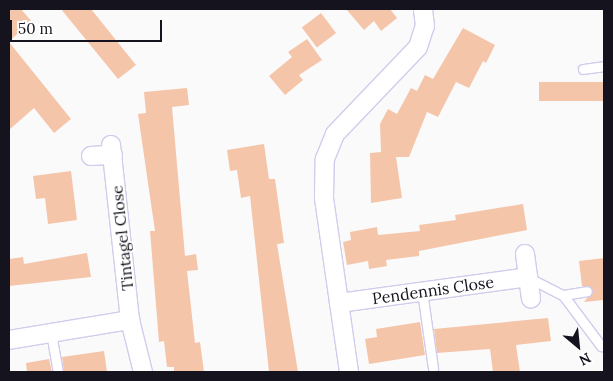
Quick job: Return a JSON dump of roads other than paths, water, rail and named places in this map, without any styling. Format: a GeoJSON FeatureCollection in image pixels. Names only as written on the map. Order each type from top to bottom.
{"type":"FeatureCollection","features":[{"type":"Feature","properties":{"kind":"street"},"geometry":{"type":"LineString","coordinates":[[349,372],[324,198],[325,159],[335,134],[418,47],[426,26],[423,9]]}},
{"type":"Feature","properties":{"kind":"street","name":"Tintagel Close"},"geometry":{"type":"LineString","coordinates":[[91,156],[112,150],[130,320],[143,372]]}},
{"type":"Feature","properties":{"kind":"street"},"geometry":{"type":"LineString","coordinates":[[525,254],[531,299]]}},
{"type":"Feature","properties":{"kind":"street","name":"Pendennis Close"},"geometry":{"type":"LineString","coordinates":[[339,303],[528,277]]}},
{"type":"Feature","properties":{"kind":"street"},"geometry":{"type":"LineString","coordinates":[[9,340],[130,320]]}},
{"type":"Feature","properties":{"kind":"lane"},"geometry":{"type":"LineString","coordinates":[[583,69],[604,66]]}},
{"type":"Feature","properties":{"kind":"lane"},"geometry":{"type":"LineString","coordinates":[[528,277],[563,295],[601,346]]}},
{"type":"Feature","properties":{"kind":"lane"},"geometry":{"type":"LineString","coordinates":[[422,291],[433,368]]}},
{"type":"Feature","properties":{"kind":"lane"},"geometry":{"type":"LineString","coordinates":[[563,295],[586,291]]}},
{"type":"Feature","properties":{"kind":"lane"},"geometry":{"type":"LineString","coordinates":[[51,333],[58,372]]}}]}
